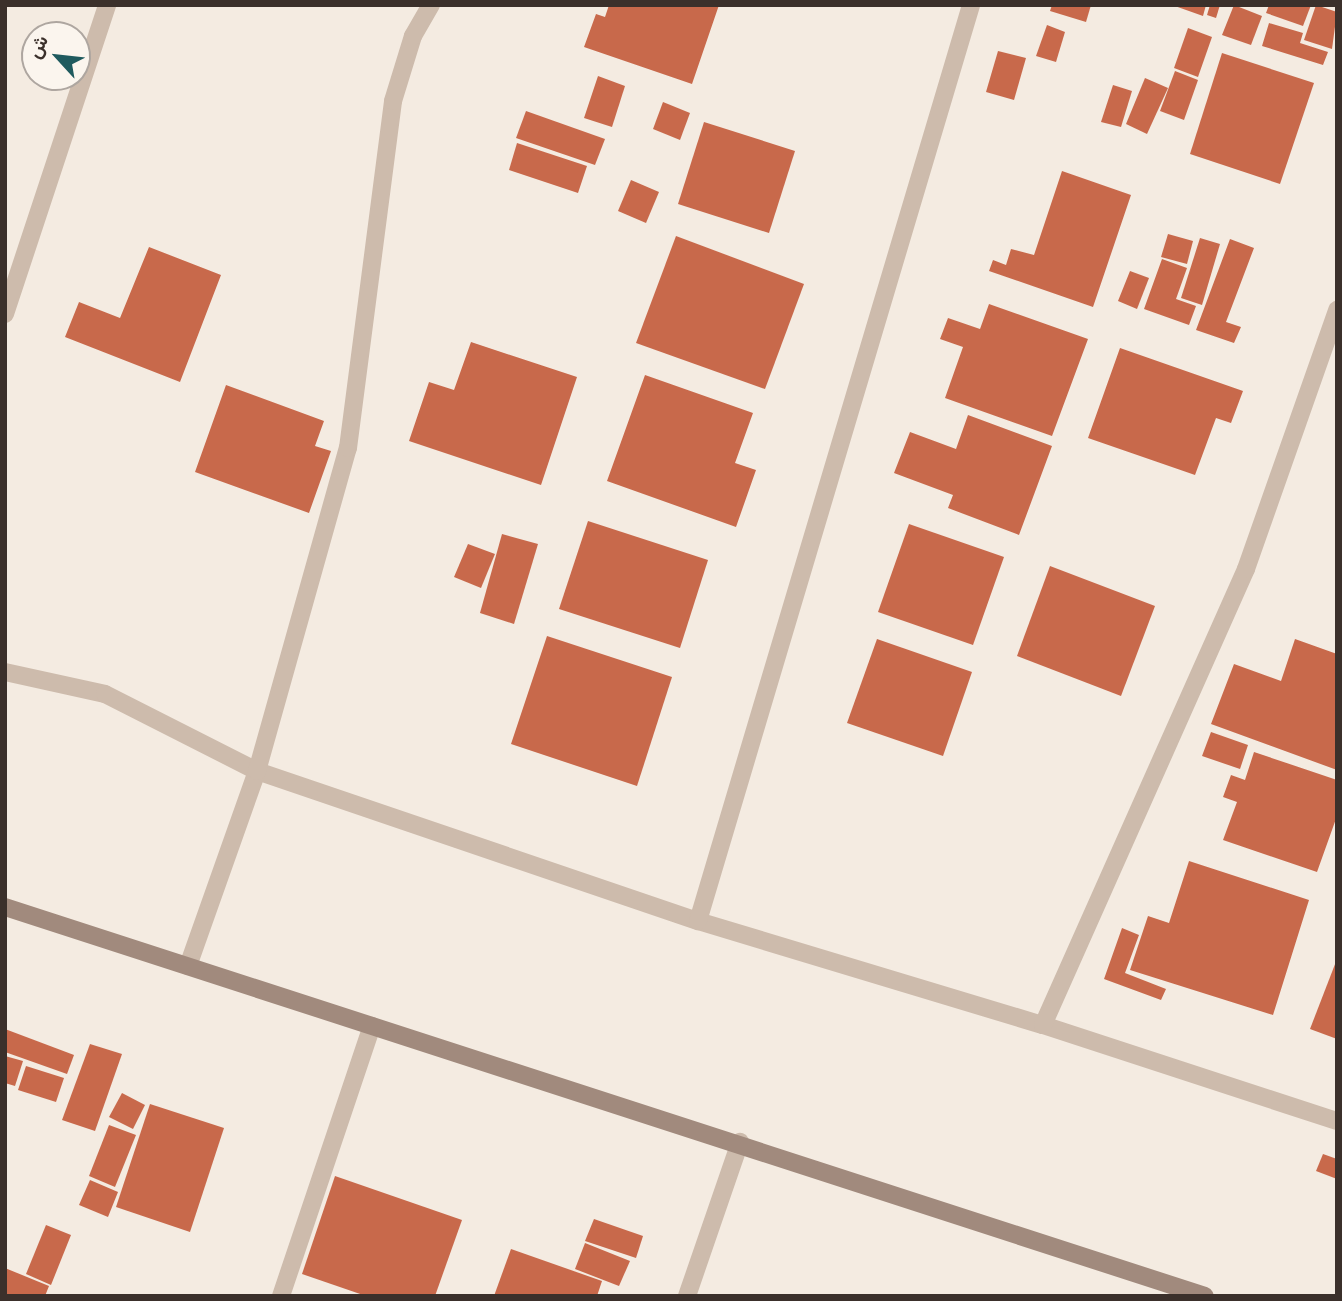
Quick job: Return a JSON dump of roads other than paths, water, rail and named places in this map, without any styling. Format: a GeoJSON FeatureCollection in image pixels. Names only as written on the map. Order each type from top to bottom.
{"type":"FeatureCollection","features":[{"type":"Feature","properties":{"kind":"street"},"geometry":{"type":"LineString","coordinates":[[5,314],[107,5]]}},
{"type":"Feature","properties":{"kind":"street"},"geometry":{"type":"LineString","coordinates":[[188,966],[257,771],[348,448],[393,101],[413,36],[431,5]]}},
{"type":"Feature","properties":{"kind":"street"},"geometry":{"type":"LineString","coordinates":[[698,921],[971,5]]}},
{"type":"Feature","properties":{"kind":"street"},"geometry":{"type":"LineString","coordinates":[[1043,1025],[1246,569],[1337,310]]}},
{"type":"Feature","properties":{"kind":"street"},"geometry":{"type":"LineString","coordinates":[[5,672],[105,694],[257,771],[698,921],[1043,1025],[1337,1121]]}},
{"type":"Feature","properties":{"kind":"street"},"geometry":{"type":"LineString","coordinates":[[5,907],[740,1142],[1205,1296]]}},
{"type":"Feature","properties":{"kind":"street"},"geometry":{"type":"LineString","coordinates":[[281,1296],[372,1026]]}},
{"type":"Feature","properties":{"kind":"street"},"geometry":{"type":"LineString","coordinates":[[687,1296],[740,1142]]}}]}
